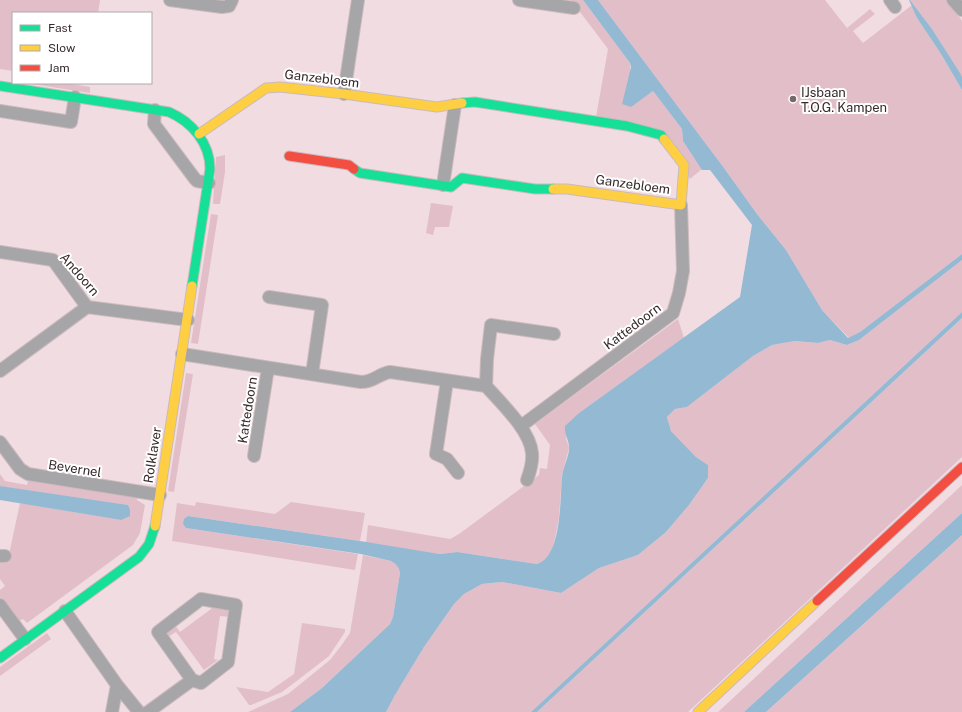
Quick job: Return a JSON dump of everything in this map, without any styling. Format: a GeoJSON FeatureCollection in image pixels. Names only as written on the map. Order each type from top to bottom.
{"type":"FeatureCollection","features":[{"type":"Feature","properties":{"kind":"main road","name":"Rolklaver"},"geometry":{"type":"LineString","coordinates":[[0,86],[169,112],[177,115],[185,120],[199,134],[209,154],[210,170],[188,320],[152,540],[146,550],[139,557],[0,658]]}},
{"type":"Feature","properties":{"kind":"main road","name":"Ganzebloem"},"geometry":{"type":"LineString","coordinates":[[199,134],[266,88],[280,87],[344,94],[437,108],[475,102],[627,126],[661,135],[684,165],[681,205],[567,189],[535,189],[462,178],[451,187],[360,174],[349,165],[289,156]]}},
{"type":"Feature","properties":{"kind":"main road"},"geometry":{"type":"LineString","coordinates":[[698,712],[962,467]]}},
{"type":"Feature","properties":{"kind":"main road"},"geometry":{"type":"LineString","coordinates":[[709,712],[962,478]]}},
{"type":"Feature","properties":{"kind":"street"},"geometry":{"type":"LineString","coordinates":[[170,0],[222,7],[229,6],[232,0]]}},
{"type":"Feature","properties":{"kind":"street"},"geometry":{"type":"LineString","coordinates":[[344,94],[358,0]]}},
{"type":"Feature","properties":{"kind":"street"},"geometry":{"type":"LineString","coordinates":[[519,0],[574,8]]}},
{"type":"Feature","properties":{"kind":"street"},"geometry":{"type":"LineString","coordinates":[[953,0],[962,10]]}},
{"type":"Feature","properties":{"kind":"street"},"geometry":{"type":"LineString","coordinates":[[0,111],[71,122],[75,97]]}},
{"type":"Feature","properties":{"kind":"street"},"geometry":{"type":"LineString","coordinates":[[443,185],[455,105]]}},
{"type":"Feature","properties":{"kind":"street"},"geometry":{"type":"LineString","coordinates":[[154,110],[154,124],[195,179],[209,183]]}},
{"type":"Feature","properties":{"kind":"street","name":"Kattedoorn"},"geometry":{"type":"LineString","coordinates":[[521,426],[673,313],[679,293],[683,271],[681,205]]}},
{"type":"Feature","properties":{"kind":"street","name":"Andoorn"},"geometry":{"type":"LineString","coordinates":[[0,252],[53,260],[87,307],[188,320]]}},
{"type":"Feature","properties":{"kind":"street"},"geometry":{"type":"LineString","coordinates":[[269,297],[322,305],[312,374]]}},
{"type":"Feature","properties":{"kind":"street"},"geometry":{"type":"LineString","coordinates":[[0,371],[87,307]]}},
{"type":"Feature","properties":{"kind":"street"},"geometry":{"type":"LineString","coordinates":[[527,480],[532,453],[529,440],[521,426],[486,386],[486,359],[491,325],[554,334]]}},
{"type":"Feature","properties":{"kind":"street","name":"Kattedoorn"},"geometry":{"type":"LineString","coordinates":[[182,354],[361,382],[369,382],[384,373],[390,372],[486,386]]}},
{"type":"Feature","properties":{"kind":"street","name":"Kattedoorn"},"geometry":{"type":"LineString","coordinates":[[254,456],[268,368]]}},
{"type":"Feature","properties":{"kind":"street"},"geometry":{"type":"LineString","coordinates":[[447,381],[436,454],[447,459],[458,473]]}},
{"type":"Feature","properties":{"kind":"street","name":"Bevernel"},"geometry":{"type":"LineString","coordinates":[[0,442],[20,469],[28,474],[160,495]]}},
{"type":"Feature","properties":{"kind":"street"},"geometry":{"type":"LineString","coordinates":[[201,599],[236,605],[228,662],[200,683],[192,680],[158,632],[201,599]]}},
{"type":"Feature","properties":{"kind":"street"},"geometry":{"type":"LineString","coordinates":[[0,605],[25,639]]}},
{"type":"Feature","properties":{"kind":"street"},"geometry":{"type":"LineString","coordinates":[[65,611],[117,685],[139,712]]}},
{"type":"Feature","properties":{"kind":"street"},"geometry":{"type":"LineString","coordinates":[[148,712],[192,680]]}},
{"type":"Feature","properties":{"kind":"street"},"geometry":{"type":"LineString","coordinates":[[112,712],[117,685]]}},
{"type":"Feature","properties":{"kind":"shaded area"},"geometry":{"type":"Polygon","coordinates":[[[0,0],[100,0],[98,12],[12,12],[12,71],[0,69],[0,0]]]}},
{"type":"Feature","properties":{"kind":"shaded area"},"geometry":{"type":"Polygon","coordinates":[[[571,0],[583,0],[630,63],[631,106],[653,91],[682,129],[683,141],[702,169],[690,179],[661,135],[596,117],[608,49],[571,0]]]}},
{"type":"Feature","properties":{"kind":"shaded area"},"geometry":{"type":"Polygon","coordinates":[[[598,0],[825,0],[847,28],[870,9],[875,14],[853,31],[863,43],[912,5],[917,18],[941,54],[962,90],[962,254],[860,332],[849,338],[822,310],[786,250],[757,214],[598,0]]]}},
{"type":"Feature","properties":{"kind":"shaded area"},"geometry":{"type":"Polygon","coordinates":[[[910,0],[947,0],[962,21],[962,77],[932,29],[910,0]]]}},
{"type":"Feature","properties":{"kind":"shaded area"},"geometry":{"type":"Polygon","coordinates":[[[32,84],[72,84],[90,87],[90,93],[32,84]]]}},
{"type":"Feature","properties":{"kind":"shaded area"},"geometry":{"type":"Polygon","coordinates":[[[225,155],[225,172],[220,204],[214,204],[216,157],[225,155]]]}},
{"type":"Feature","properties":{"kind":"shaded area"},"geometry":{"type":"Polygon","coordinates":[[[431,203],[453,206],[449,227],[435,227],[433,235],[426,233],[431,203]]]}},
{"type":"Feature","properties":{"kind":"shaded area"},"geometry":{"type":"Polygon","coordinates":[[[211,214],[218,215],[198,344],[191,343],[211,214]]]}},
{"type":"Feature","properties":{"kind":"shaded area"},"geometry":{"type":"Polygon","coordinates":[[[962,260],[962,312],[531,712],[386,712],[424,647],[454,604],[464,594],[482,584],[502,582],[561,593],[599,568],[638,555],[666,532],[689,505],[708,478],[708,465],[696,457],[671,431],[667,417],[675,409],[687,407],[753,356],[772,345],[795,341],[818,343],[830,340],[847,345],[859,340],[962,260]]]}},
{"type":"Feature","properties":{"kind":"shaded area"},"geometry":{"type":"Polygon","coordinates":[[[962,318],[962,457],[688,712],[537,712],[962,318]]]}},
{"type":"Feature","properties":{"kind":"shaded area"},"geometry":{"type":"Polygon","coordinates":[[[678,319],[684,338],[579,413],[566,438],[569,448],[562,475],[559,517],[555,539],[551,552],[543,562],[537,564],[457,552],[440,554],[366,543],[368,525],[450,539],[459,534],[539,475],[540,468],[547,469],[550,445],[535,424],[678,319]]]}},
{"type":"Feature","properties":{"kind":"shaded area"},"geometry":{"type":"Polygon","coordinates":[[[186,373],[193,374],[174,492],[168,491],[186,373]]]}},
{"type":"Feature","properties":{"kind":"shaded area"},"geometry":{"type":"Polygon","coordinates":[[[0,474],[5,481],[27,485],[28,480],[137,497],[137,500],[145,505],[140,533],[133,545],[27,623],[23,619],[18,622],[0,597],[0,590],[5,586],[0,579],[0,558],[8,559],[20,503],[121,520],[127,505],[4,487],[0,486],[0,474]]]}},
{"type":"Feature","properties":{"kind":"shaded area"},"geometry":{"type":"Polygon","coordinates":[[[962,485],[962,513],[744,712],[718,712],[962,485]]]}},
{"type":"Feature","properties":{"kind":"shaded area"},"geometry":{"type":"Polygon","coordinates":[[[196,502],[275,514],[291,502],[365,513],[360,541],[188,516],[186,528],[358,554],[355,570],[172,541],[177,503],[195,506],[196,502]]]}},
{"type":"Feature","properties":{"kind":"shaded area"},"geometry":{"type":"Polygon","coordinates":[[[962,535],[962,712],[766,712],[776,703],[962,535]]]}},
{"type":"Feature","properties":{"kind":"shaded area"},"geometry":{"type":"Polygon","coordinates":[[[363,555],[391,561],[399,569],[400,573],[393,617],[390,624],[322,688],[290,712],[248,712],[288,694],[330,660],[341,646],[350,633],[363,555]]]}},
{"type":"Feature","properties":{"kind":"shaded area"},"geometry":{"type":"Polygon","coordinates":[[[211,605],[227,608],[230,611],[230,617],[220,616],[214,659],[218,660],[204,670],[176,632],[168,637],[166,634],[174,624],[180,632],[211,609],[211,605]]]}},
{"type":"Feature","properties":{"kind":"shaded area"},"geometry":{"type":"Polygon","coordinates":[[[302,623],[345,629],[345,632],[329,656],[298,680],[282,692],[249,705],[236,687],[268,692],[294,674],[302,623]]]}},
{"type":"Feature","properties":{"kind":"shaded area"},"geometry":{"type":"Polygon","coordinates":[[[47,633],[51,639],[0,676],[0,667],[47,633]]]}},
{"type":"Feature","properties":{"kind":"water"},"geometry":{"type":"Polygon","coordinates":[[[583,0],[598,0],[757,214],[786,250],[822,310],[848,338],[860,332],[962,254],[962,260],[859,340],[847,345],[830,340],[818,343],[795,341],[772,345],[753,356],[687,407],[675,409],[667,417],[671,431],[696,457],[708,465],[708,478],[689,505],[666,532],[638,555],[599,568],[561,593],[502,582],[482,584],[464,594],[454,604],[424,647],[386,712],[290,712],[322,688],[390,624],[393,617],[400,573],[398,567],[391,561],[361,554],[186,528],[183,524],[184,519],[188,516],[440,554],[457,552],[537,564],[545,559],[551,550],[558,526],[563,470],[569,450],[565,426],[579,413],[740,297],[752,225],[710,170],[702,170],[683,141],[682,129],[653,91],[631,107],[622,104],[631,67],[630,63],[583,0]]]}},
{"type":"Feature","properties":{"kind":"water"},"geometry":{"type":"Polygon","coordinates":[[[909,0],[932,29],[960,73],[962,77],[962,90],[941,54],[917,18],[909,0]]]}},
{"type":"Feature","properties":{"kind":"water"},"geometry":{"type":"Polygon","coordinates":[[[962,312],[962,318],[537,712],[531,712],[962,312]]]}},
{"type":"Feature","properties":{"kind":"water"},"geometry":{"type":"Polygon","coordinates":[[[0,486],[128,505],[130,516],[121,520],[0,500],[0,486]]]}},
{"type":"Feature","properties":{"kind":"water"},"geometry":{"type":"Polygon","coordinates":[[[962,513],[962,535],[766,712],[744,712],[962,513]]]}},
{"type":"Feature","properties":{"kind":"traffic: fast"},"geometry":{"type":"LineString","coordinates":[[0,86],[169,112],[185,121],[198,134],[207,151],[210,169],[192,286]]}},
{"type":"Feature","properties":{"kind":"traffic: fast"},"geometry":{"type":"LineString","coordinates":[[462,103],[475,102],[627,126],[661,135],[664,139]]}},
{"type":"Feature","properties":{"kind":"traffic: fast"},"geometry":{"type":"LineString","coordinates":[[354,169],[360,173],[451,187],[462,178],[535,189],[553,189]]}},
{"type":"Feature","properties":{"kind":"traffic: fast"},"geometry":{"type":"LineString","coordinates":[[0,658],[139,557],[149,544],[155,526]]}},
{"type":"Feature","properties":{"kind":"traffic: slow"},"geometry":{"type":"LineString","coordinates":[[199,134],[266,88],[280,87],[344,94],[437,107],[462,103]]}},
{"type":"Feature","properties":{"kind":"traffic: slow"},"geometry":{"type":"LineString","coordinates":[[553,189],[567,189],[681,205],[684,165],[664,139]]}},
{"type":"Feature","properties":{"kind":"traffic: slow"},"geometry":{"type":"LineString","coordinates":[[155,526],[192,286]]}},
{"type":"Feature","properties":{"kind":"traffic: slow"},"geometry":{"type":"LineString","coordinates":[[698,712],[817,601]]}},
{"type":"Feature","properties":{"kind":"traffic: jam"},"geometry":{"type":"LineString","coordinates":[[289,156],[349,165],[354,169]]}},
{"type":"Feature","properties":{"kind":"traffic: jam"},"geometry":{"type":"LineString","coordinates":[[817,601],[962,467]]}},
{"type":"Feature","properties":{"kind":"place","name":"IJsbaan T.O.G. Kampen"},"geometry":{"type":"Point","coordinates":[793,99]}}]}
